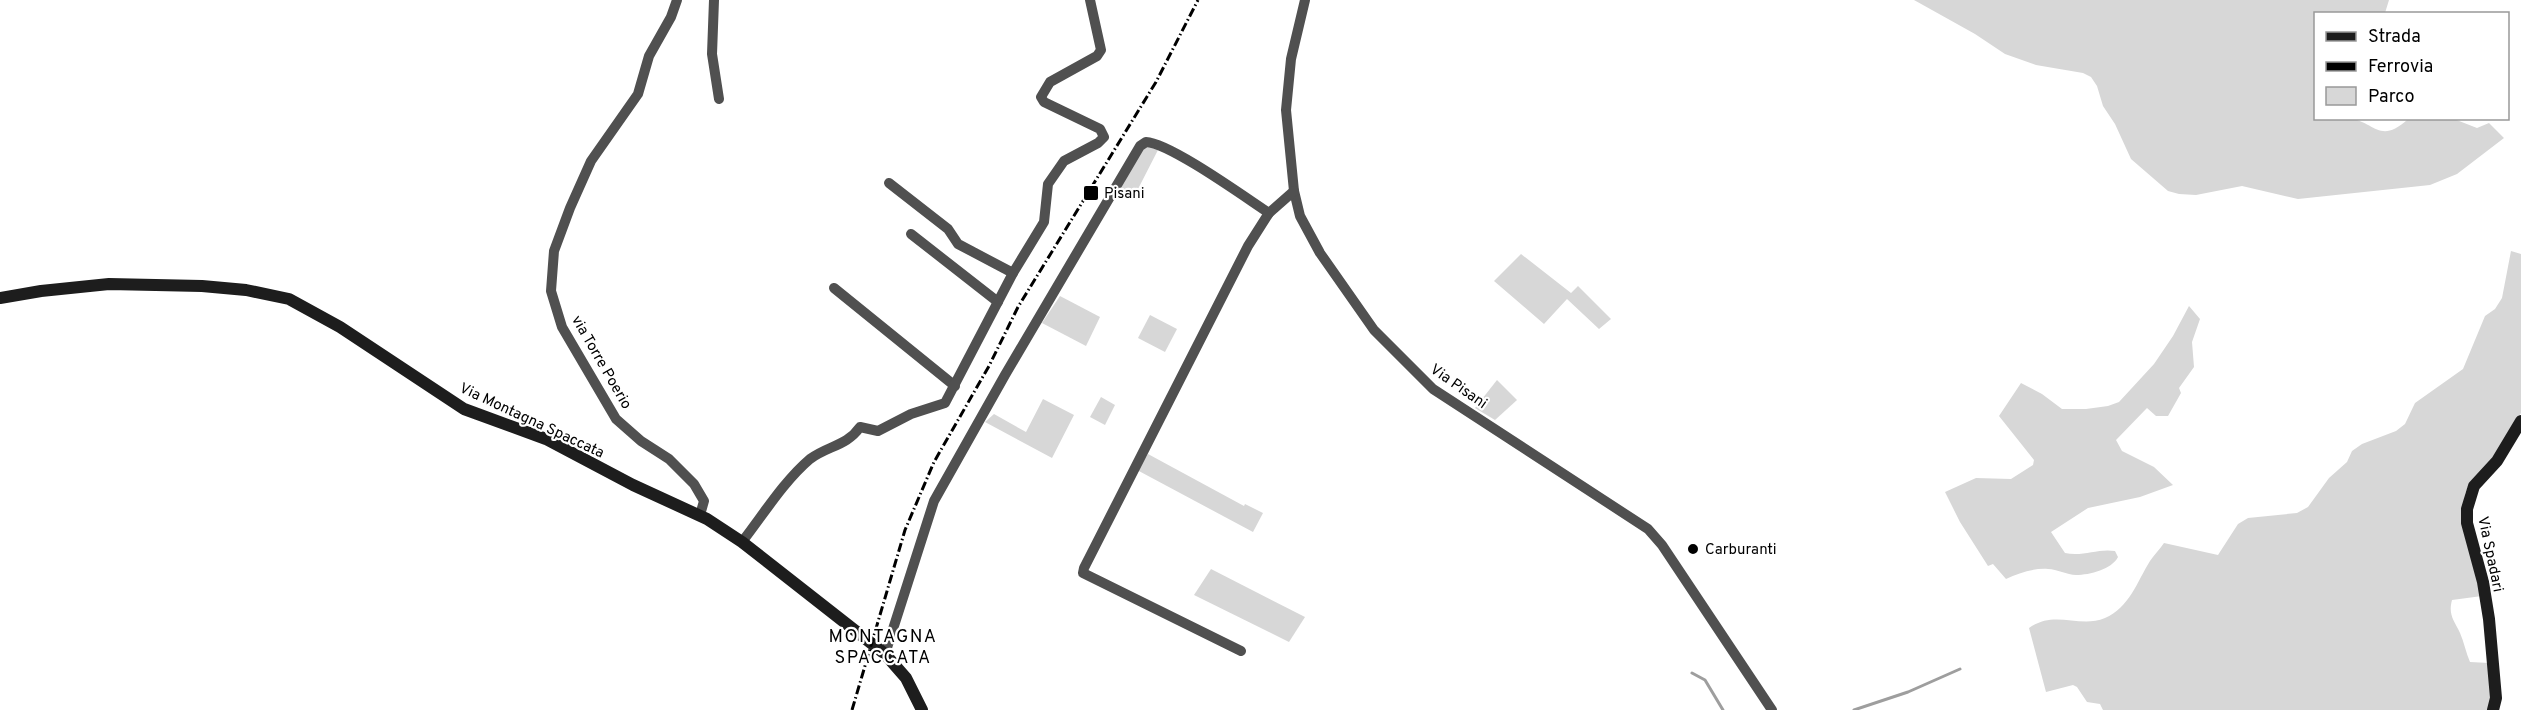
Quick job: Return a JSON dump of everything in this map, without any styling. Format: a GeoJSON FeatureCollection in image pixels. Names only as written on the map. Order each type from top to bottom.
{"type":"FeatureCollection","features":[{"type":"Feature","properties":{"kind":"main road","name":"Via Montagna Spaccata"},"geometry":{"type":"LineString","coordinates":[[0,298],[109,284],[202,286],[246,290],[290,299],[349,333],[464,409],[546,439],[633,485],[700,515],[742,542],[885,654],[906,678],[922,710]]}},
{"type":"Feature","properties":{"kind":"main road","name":"Via Spadari"},"geometry":{"type":"LineString","coordinates":[[2493,710],[2496,698],[2489,619],[2467,509],[2474,486],[2497,461],[2521,421]]}},
{"type":"Feature","properties":{"kind":"street","name":"via Torre Poerio"},"geometry":{"type":"LineString","coordinates":[[677,0],[671,17],[649,56],[638,94],[591,161],[570,208],[554,251],[551,291],[562,327],[611,412],[641,441],[669,459],[694,484],[704,501],[700,515]]}},
{"type":"Feature","properties":{"kind":"street"},"geometry":{"type":"LineString","coordinates":[[714,0],[712,54],[719,99]]}},
{"type":"Feature","properties":{"kind":"street"},"geometry":{"type":"LineString","coordinates":[[742,542],[803,466],[816,455],[842,444],[860,427],[878,431],[911,414],[945,403],[1013,273],[1044,222],[1048,184],[1064,161],[1098,143],[1104,136],[1100,129],[1044,102],[1041,97],[1050,82],[1097,56],[1101,50],[1090,0]]}},
{"type":"Feature","properties":{"kind":"street","name":"Via Pisani"},"geometry":{"type":"LineString","coordinates":[[1305,0],[1291,58],[1286,110],[1294,191],[1300,216],[1320,253],[1374,330],[1433,389],[1648,529],[1662,544],[1772,710]]}},
{"type":"Feature","properties":{"kind":"street"},"geometry":{"type":"LineString","coordinates":[[885,654],[934,501],[988,403],[1140,146],[1146,142],[1157,145],[1196,166],[1269,213]]}},
{"type":"Feature","properties":{"kind":"street"},"geometry":{"type":"LineString","coordinates":[[889,183],[948,229],[958,244],[1013,273]]}},
{"type":"Feature","properties":{"kind":"street"},"geometry":{"type":"LineString","coordinates":[[1240,651],[1083,573],[1242,256],[1269,213],[1294,191]]}},
{"type":"Feature","properties":{"kind":"street"},"geometry":{"type":"LineString","coordinates":[[911,234],[998,302]]}},
{"type":"Feature","properties":{"kind":"street"},"geometry":{"type":"LineString","coordinates":[[834,288],[955,386]]}},
{"type":"Feature","properties":{"kind":"green space"},"geometry":{"type":"Polygon","coordinates":[[[1914,0],[2389,0],[2385,12],[2314,12],[2314,120],[2358,120],[2384,131],[2398,127],[2407,120],[2457,120],[2477,128],[2489,123],[2504,138],[2457,174],[2430,185],[2298,199],[2242,186],[2196,195],[2179,194],[2168,191],[2131,159],[2115,124],[2103,106],[2097,86],[2091,77],[2083,73],[2036,65],[2005,54],[1975,34],[1914,0]]]}},
{"type":"Feature","properties":{"kind":"green space"},"geometry":{"type":"Polygon","coordinates":[[[1142,146],[1159,148],[1138,189],[1144,193],[1141,198],[1121,187],[1142,146]]]}},
{"type":"Feature","properties":{"kind":"green space"},"geometry":{"type":"Polygon","coordinates":[[[2511,251],[2521,254],[2521,413],[2492,461],[2469,484],[2465,494],[2463,511],[2482,596],[2452,600],[2451,610],[2470,662],[2489,663],[2492,685],[2489,710],[2103,710],[2100,704],[2087,702],[2077,687],[2073,685],[2046,692],[2029,628],[2048,620],[2086,622],[2113,614],[2126,601],[2150,561],[2164,543],[2218,555],[2238,524],[2248,518],[2297,513],[2308,507],[2329,478],[2347,462],[2352,451],[2362,444],[2396,431],[2405,424],[2415,403],[2463,369],[2485,316],[2495,309],[2502,298],[2511,251]]]}},
{"type":"Feature","properties":{"kind":"green space"},"geometry":{"type":"Polygon","coordinates":[[[1521,254],[1571,293],[1578,286],[1611,319],[1599,329],[1567,299],[1544,324],[1494,281],[1521,254]]]}},
{"type":"Feature","properties":{"kind":"green space"},"geometry":{"type":"Polygon","coordinates":[[[1060,296],[1100,317],[1086,346],[1042,323],[1060,296]]]}},
{"type":"Feature","properties":{"kind":"green space"},"geometry":{"type":"Polygon","coordinates":[[[2189,306],[2200,319],[2192,342],[2194,367],[2179,388],[2181,393],[2168,416],[2156,416],[2147,408],[2116,440],[2122,451],[2154,467],[2173,485],[2140,497],[2088,508],[2051,532],[2065,553],[2115,551],[2118,557],[2106,568],[2076,575],[2051,569],[2037,569],[2006,579],[1993,564],[1988,566],[1960,522],[1945,492],[1976,478],[2011,479],[2033,465],[2034,460],[1999,416],[2021,383],[2042,394],[2062,409],[2086,409],[2119,402],[2154,364],[2173,336],[2189,306]]]}},
{"type":"Feature","properties":{"kind":"green space"},"geometry":{"type":"Polygon","coordinates":[[[1150,315],[1177,329],[1165,352],[1138,338],[1150,315]]]}},
{"type":"Feature","properties":{"kind":"green space"},"geometry":{"type":"Polygon","coordinates":[[[1497,380],[1517,400],[1495,420],[1475,408],[1497,380]]]}},
{"type":"Feature","properties":{"kind":"green space"},"geometry":{"type":"Polygon","coordinates":[[[1101,397],[1115,405],[1105,425],[1090,417],[1101,397]]]}},
{"type":"Feature","properties":{"kind":"green space"},"geometry":{"type":"Polygon","coordinates":[[[1043,399],[1074,415],[1052,458],[985,422],[994,414],[1026,432],[1043,399]]]}},
{"type":"Feature","properties":{"kind":"green space"},"geometry":{"type":"Polygon","coordinates":[[[1148,454],[1244,506],[1245,504],[1263,513],[1253,532],[1137,470],[1148,454]]]}},
{"type":"Feature","properties":{"kind":"green space"},"geometry":{"type":"Polygon","coordinates":[[[1211,569],[1305,617],[1289,642],[1194,595],[1211,569]]]}},
{"type":"Feature","properties":{"kind":"waterway"},"geometry":{"type":"LineString","coordinates":[[1854,710],[1908,692],[1960,669]]}},
{"type":"Feature","properties":{"kind":"waterway"},"geometry":{"type":"LineString","coordinates":[[1692,673],[1705,680],[1723,710]]}},
{"type":"Feature","properties":{"kind":"railway"},"geometry":{"type":"LineString","coordinates":[[852,710],[905,530],[934,462],[989,366],[1018,307],[1156,82],[1198,0]]}},
{"type":"Feature","properties":{"kind":"place","name":"Pisani"},"geometry":{"type":"Point","coordinates":[1091,193]}},
{"type":"Feature","properties":{"kind":"place","name":"Carburanti"},"geometry":{"type":"Point","coordinates":[1693,549]}},
{"type":"Feature","properties":{"kind":"district","name":"MONTAGNA SPACCATA"},"geometry":{"type":"Point","coordinates":[883,646]}}]}
